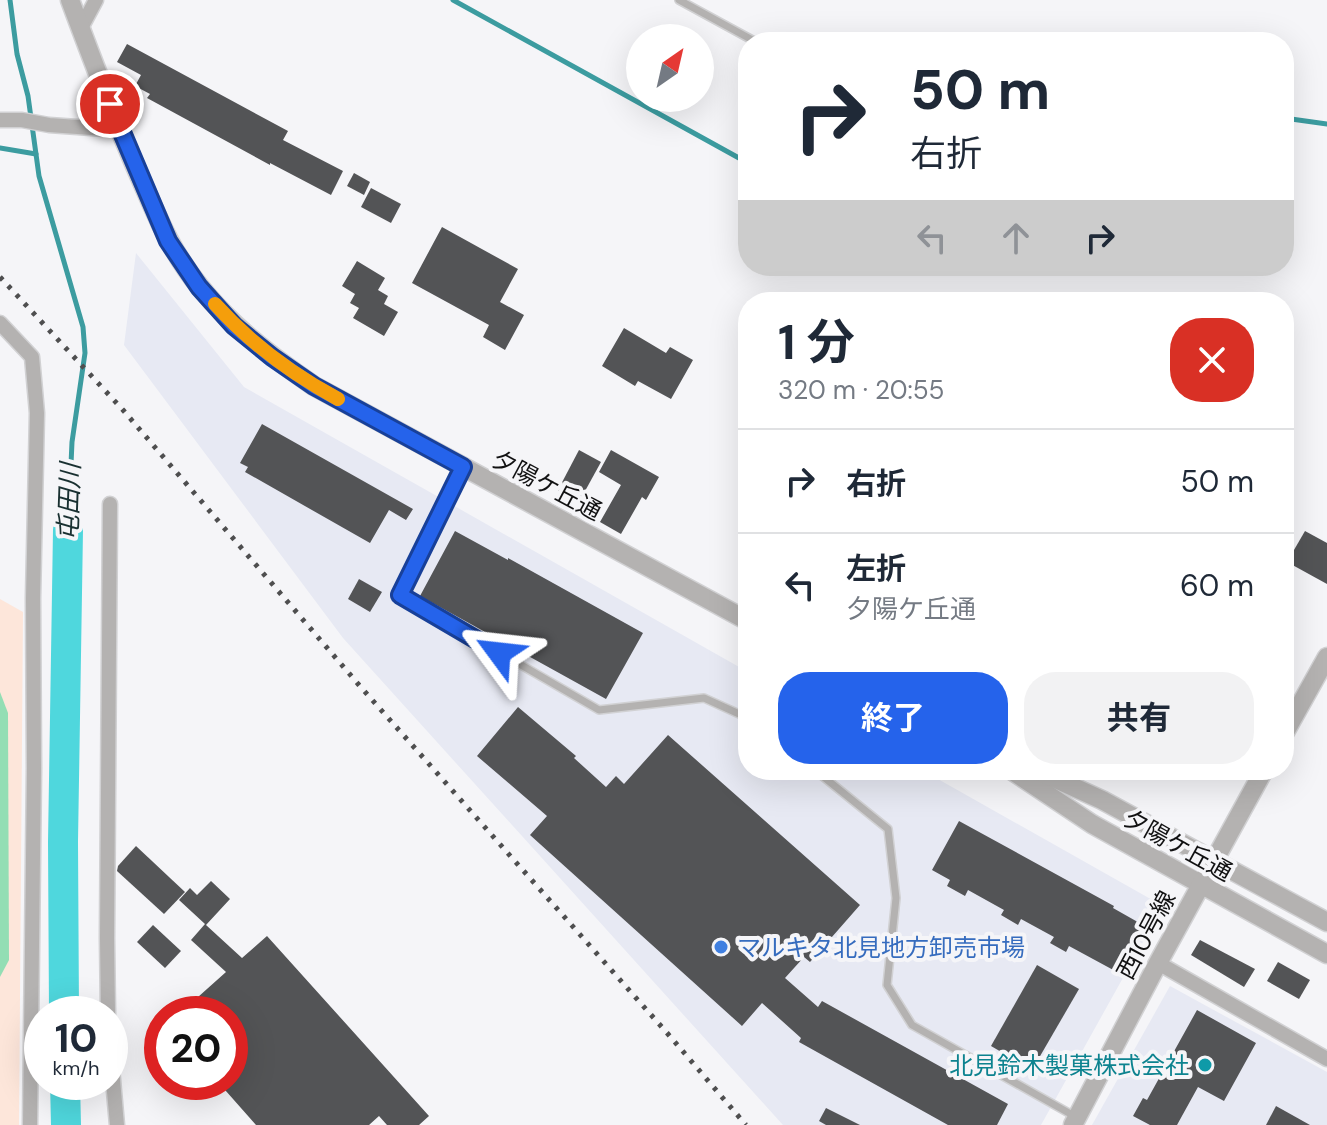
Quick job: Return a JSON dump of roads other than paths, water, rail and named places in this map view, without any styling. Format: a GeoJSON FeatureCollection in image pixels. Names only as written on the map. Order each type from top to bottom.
{"type":"FeatureCollection","features":[{"type":"Feature","properties":{"kind":"street","name":"夕陽ケ丘通"},"geometry":{"type":"LineString","coordinates":[[70,0],[120,130],[168,241],[199,287],[234,326],[314,386],[738,616]]}},
{"type":"Feature","properties":{"kind":"street"},"geometry":{"type":"LineString","coordinates":[[81,28],[96,0]]}},
{"type":"Feature","properties":{"kind":"street"},"geometry":{"type":"LineString","coordinates":[[0,120],[120,130]]}},
{"type":"Feature","properties":{"kind":"street"},"geometry":{"type":"LineString","coordinates":[[0,323],[32,357],[37,413],[30,1125]]}},
{"type":"Feature","properties":{"kind":"street"},"geometry":{"type":"LineString","coordinates":[[108,996],[110,504]]}},
{"type":"Feature","properties":{"kind":"street"},"geometry":{"type":"LineString","coordinates":[[1294,716],[1327,657]]}},
{"type":"Feature","properties":{"kind":"street","name":"夕陽ケ丘通"},"geometry":{"type":"LineString","coordinates":[[1026,780],[1092,824],[1327,954]]}},
{"type":"Feature","properties":{"kind":"street","name":"夕陽ケ丘通"},"geometry":{"type":"LineString","coordinates":[[1058,780],[1102,800],[1327,922]]}},
{"type":"Feature","properties":{"kind":"street","name":"西10号線"},"geometry":{"type":"LineString","coordinates":[[1080,1123],[1158,963],[1259,780]]}},
{"type":"Feature","properties":{"kind":"street"},"geometry":{"type":"LineString","coordinates":[[1158,963],[1327,1059]]}},
{"type":"Feature","properties":{"kind":"street"},"geometry":{"type":"LineString","coordinates":[[115,1100],[117,1125]]}},
{"type":"Feature","properties":{"kind":"lane"},"geometry":{"type":"LineString","coordinates":[[679,0],[738,32]]}},
{"type":"Feature","properties":{"kind":"lane"},"geometry":{"type":"LineString","coordinates":[[463,467],[400,595],[599,710],[704,698],[738,713]]}},
{"type":"Feature","properties":{"kind":"lane"},"geometry":{"type":"LineString","coordinates":[[827,780],[888,829],[896,898],[887,985],[912,1025],[1080,1123]]}},
{"type":"Feature","properties":{"kind":"waterway","name":"屯田川"},"geometry":{"type":"LineString","coordinates":[[10,0],[39,176],[83,327],[85,353],[72,442],[68,530]]}},
{"type":"Feature","properties":{"kind":"waterway"},"geometry":{"type":"LineString","coordinates":[[453,0],[738,157]]}},
{"type":"Feature","properties":{"kind":"waterway"},"geometry":{"type":"LineString","coordinates":[[1294,119],[1327,124]]}},
{"type":"Feature","properties":{"kind":"waterway"},"geometry":{"type":"LineString","coordinates":[[0,148],[36,154]]}},
{"type":"Feature","properties":{"kind":"waterway","name":"屯田川"},"geometry":{"type":"LineString","coordinates":[[64,996],[68,530]]}},
{"type":"Feature","properties":{"kind":"waterway","name":"屯田川"},"geometry":{"type":"LineString","coordinates":[[65,1100],[66,1125]]}},
{"type":"Feature","properties":{"kind":"railway"},"geometry":{"type":"LineString","coordinates":[[0,277],[123,410],[359,685],[746,1125]]}},
{"type":"Feature","properties":{"kind":"place","name":"マルキタ北見地方卸売市場"},"geometry":{"type":"Point","coordinates":[721,947]}},
{"type":"Feature","properties":{"kind":"place","name":"北見鈴木製菓株式会社"},"geometry":{"type":"Point","coordinates":[1205,1065]}}]}
